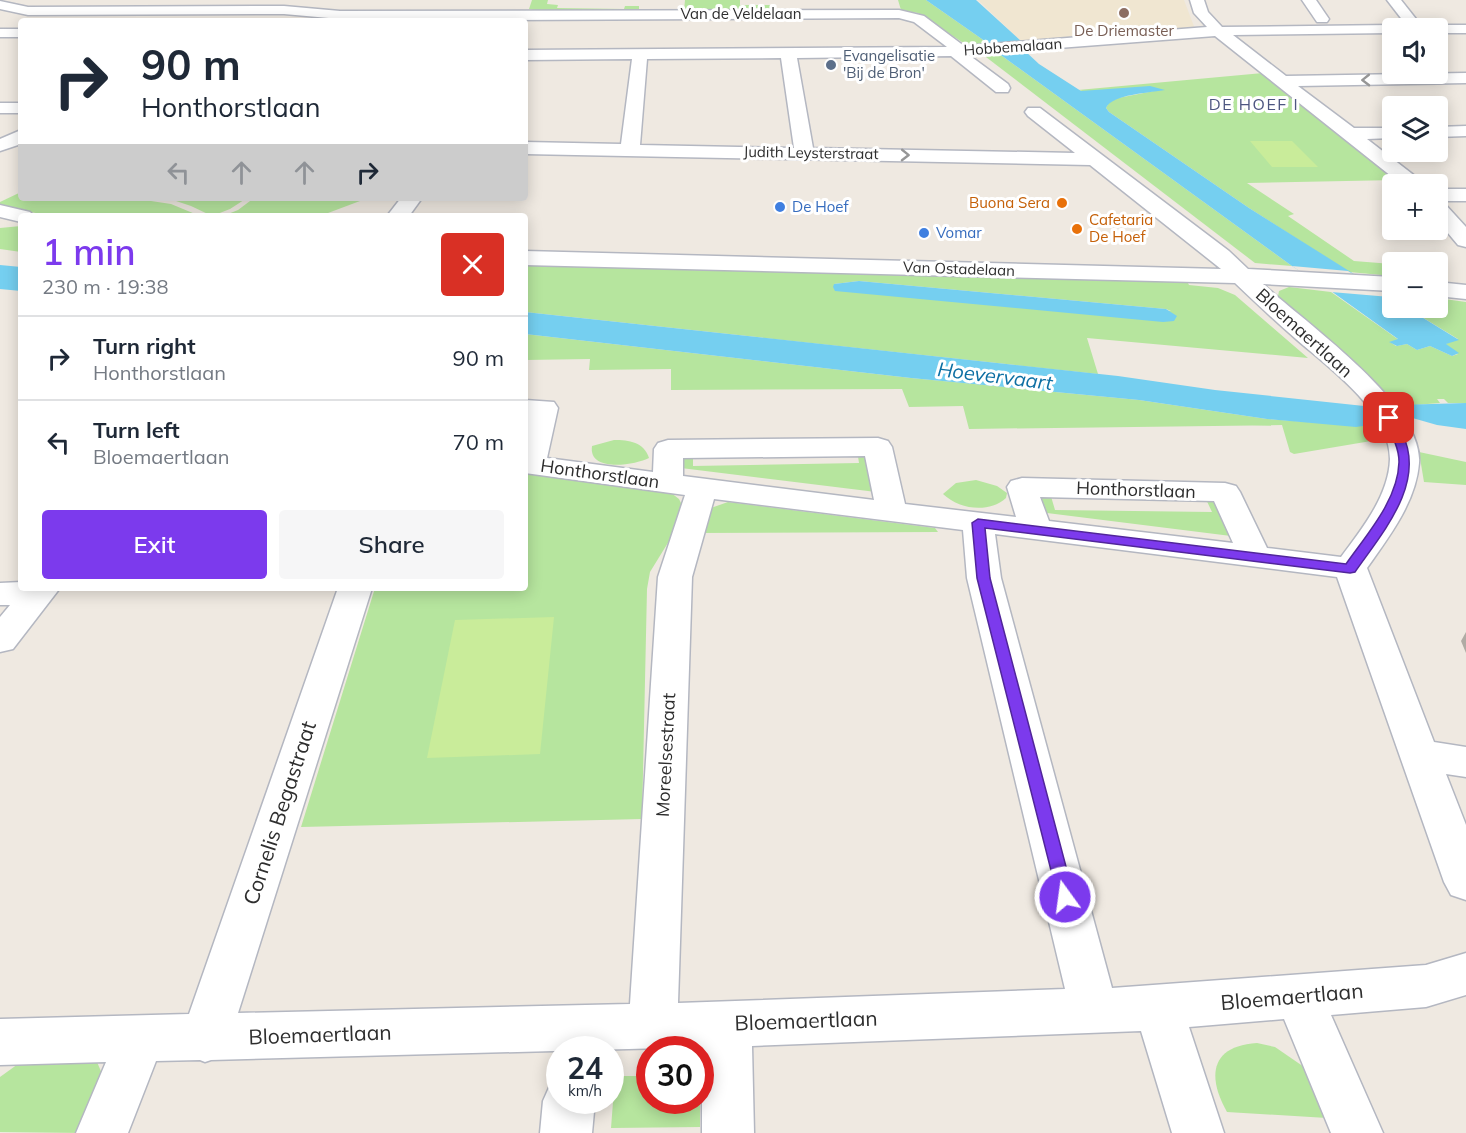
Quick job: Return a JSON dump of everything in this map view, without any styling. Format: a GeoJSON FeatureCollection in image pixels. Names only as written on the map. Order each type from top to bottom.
{"type":"FeatureCollection","features":[{"type":"Feature","properties":{"kind":"street"},"geometry":{"type":"LineString","coordinates":[[43,11],[60,0]]}},
{"type":"Feature","properties":{"kind":"street"},"geometry":{"type":"LineString","coordinates":[[157,11],[171,0]]}},
{"type":"Feature","properties":{"kind":"street"},"geometry":{"type":"LineString","coordinates":[[508,17],[516,0]]}},
{"type":"Feature","properties":{"kind":"street"},"geometry":{"type":"LineString","coordinates":[[1197,0],[1202,13],[1218,31],[1400,174]]}},
{"type":"Feature","properties":{"kind":"street"},"geometry":{"type":"LineString","coordinates":[[1309,0],[1322,19]]}},
{"type":"Feature","properties":{"kind":"street"},"geometry":{"type":"LineString","coordinates":[[1394,0],[1408,18]]}},
{"type":"Feature","properties":{"kind":"street","name":"Van de Veldelaan"},"geometry":{"type":"LineString","coordinates":[[0,5],[16,10],[157,11],[277,5],[304,17],[340,15],[508,17],[899,14],[919,19],[958,51]]}},
{"type":"Feature","properties":{"kind":"street"},"geometry":{"type":"LineString","coordinates":[[0,19],[16,10]]}},
{"type":"Feature","properties":{"kind":"street","name":"Hobbemalaan"},"geometry":{"type":"LineString","coordinates":[[528,56],[958,51],[1218,31],[1382,29]]}},
{"type":"Feature","properties":{"kind":"street"},"geometry":{"type":"LineString","coordinates":[[1448,29],[1466,29]]}},
{"type":"Feature","properties":{"kind":"street"},"geometry":{"type":"LineString","coordinates":[[0,33],[18,33]]}},
{"type":"Feature","properties":{"kind":"street"},"geometry":{"type":"LineString","coordinates":[[958,51],[1002,88]]}},
{"type":"Feature","properties":{"kind":"street"},"geometry":{"type":"LineString","coordinates":[[788,54],[804,153]]}},
{"type":"Feature","properties":{"kind":"street"},"geometry":{"type":"LineString","coordinates":[[630,150],[640,55]]}},
{"type":"Feature","properties":{"kind":"street"},"geometry":{"type":"LineString","coordinates":[[1281,81],[1466,78]]}},
{"type":"Feature","properties":{"kind":"street"},"geometry":{"type":"LineString","coordinates":[[0,108],[18,108]]}},
{"type":"Feature","properties":{"kind":"street"},"geometry":{"type":"LineString","coordinates":[[1035,112],[1221,256],[1241,277]]}},
{"type":"Feature","properties":{"kind":"street"},"geometry":{"type":"LineString","coordinates":[[1448,132],[1466,131]]}},
{"type":"Feature","properties":{"kind":"street"},"geometry":{"type":"LineString","coordinates":[[1350,134],[1382,133]]}},
{"type":"Feature","properties":{"kind":"street"},"geometry":{"type":"LineString","coordinates":[[0,145],[10,143],[18,137]]}},
{"type":"Feature","properties":{"kind":"street","name":"Judith Leysterstraat"},"geometry":{"type":"LineString","coordinates":[[528,148],[1097,159]]}},
{"type":"Feature","properties":{"kind":"street"},"geometry":{"type":"LineString","coordinates":[[1448,195],[1466,195]]}},
{"type":"Feature","properties":{"kind":"street"},"geometry":{"type":"LineString","coordinates":[[400,213],[410,201]]}},
{"type":"Feature","properties":{"kind":"street"},"geometry":{"type":"LineString","coordinates":[[0,211],[18,215]]}},
{"type":"Feature","properties":{"kind":"street"},"geometry":{"type":"LineString","coordinates":[[1448,220],[1466,240]]}},
{"type":"Feature","properties":{"kind":"street","name":"Van Ostadelaan"},"geometry":{"type":"LineString","coordinates":[[528,258],[1310,278],[1382,283]]}},
{"type":"Feature","properties":{"kind":"street","name":"Bloemaertlaan"},"geometry":{"type":"LineString","coordinates":[[1241,277],[1348,371],[1385,411],[1402,445],[1405,462],[1397,495],[1383,521],[1350,568]]}},
{"type":"Feature","properties":{"kind":"street"},"geometry":{"type":"LineString","coordinates":[[1448,290],[1466,292]]}},
{"type":"Feature","properties":{"kind":"street","name":"Honthorstlaan"},"geometry":{"type":"LineString","coordinates":[[528,408],[544,408],[528,464],[978,523],[1350,568]]}},
{"type":"Feature","properties":{"kind":"street","name":"Honthorstlaan"},"geometry":{"type":"LineString","coordinates":[[685,485],[668,449],[878,447],[891,510]]}},
{"type":"Feature","properties":{"kind":"street","name":"Moreelsestraat"},"geometry":{"type":"LineString","coordinates":[[653,1026],[675,577],[685,485]]}},
{"type":"Feature","properties":{"kind":"street","name":"Honthorstlaan"},"geometry":{"type":"LineString","coordinates":[[1036,530],[1022,487],[1225,492],[1255,556]]}},
{"type":"Feature","properties":{"kind":"street"},"geometry":{"type":"LineString","coordinates":[[978,523],[984,578],[1094,1011]]}},
{"type":"Feature","properties":{"kind":"street"},"geometry":{"type":"LineString","coordinates":[[1350,568],[1466,882]]}},
{"type":"Feature","properties":{"kind":"street"},"geometry":{"type":"LineString","coordinates":[[0,594],[41,591]]}},
{"type":"Feature","properties":{"kind":"street"},"geometry":{"type":"LineString","coordinates":[[2,636],[41,591]]}},
{"type":"Feature","properties":{"kind":"street","name":"Cornelis Begastraat"},"geometry":{"type":"LineString","coordinates":[[205,1039],[354,591]]}},
{"type":"Feature","properties":{"kind":"street"},"geometry":{"type":"LineString","coordinates":[[1419,755],[1466,762]]}},
{"type":"Feature","properties":{"kind":"street","name":"Bloemaertlaan"},"geometry":{"type":"LineString","coordinates":[[593,1036],[653,1026],[1158,1008],[1426,986],[1466,974]]}},
{"type":"Feature","properties":{"kind":"street"},"geometry":{"type":"LineString","coordinates":[[1299,997],[1357,1133]]}},
{"type":"Feature","properties":{"kind":"street"},"geometry":{"type":"LineString","coordinates":[[1158,1008],[1198,1133]]}},
{"type":"Feature","properties":{"kind":"street"},"geometry":{"type":"LineString","coordinates":[[727,1024],[728,1133]]}},
{"type":"Feature","properties":{"kind":"street"},"geometry":{"type":"LineString","coordinates":[[102,1133],[140,1039]]}},
{"type":"Feature","properties":{"kind":"street","name":"Bloemaertlaan"},"geometry":{"type":"LineString","coordinates":[[0,1042],[140,1039],[546,1039]]}},
{"type":"Feature","properties":{"kind":"street"},"geometry":{"type":"LineString","coordinates":[[566,1133],[568,1114]]}},
{"type":"Feature","properties":{"kind":"shaded area"},"geometry":{"type":"Polygon","coordinates":[[[978,0],[1184,0],[1195,29],[1021,41],[978,0]]]}},
{"type":"Feature","properties":{"kind":"green space"},"geometry":{"type":"Polygon","coordinates":[[[532,0],[548,0],[547,4],[558,5],[557,8],[624,9],[625,6],[639,6],[639,10],[537,11],[529,9],[532,0]]]}},
{"type":"Feature","properties":{"kind":"green space"},"geometry":{"type":"Polygon","coordinates":[[[685,0],[740,0],[740,5],[770,5],[771,13],[684,11],[685,0]]]}},
{"type":"Feature","properties":{"kind":"green space"},"geometry":{"type":"Polygon","coordinates":[[[898,0],[926,0],[989,44],[965,44],[918,13],[901,10],[898,0]]]}},
{"type":"Feature","properties":{"kind":"green space"},"geometry":{"type":"Polygon","coordinates":[[[998,53],[1292,266],[1255,263],[982,54],[998,53]]]}},
{"type":"Feature","properties":{"kind":"green space"},"geometry":{"type":"Polygon","coordinates":[[[1263,73],[1389,174],[1382,174],[1382,180],[1247,183],[1294,214],[1288,216],[1354,261],[1382,263],[1382,275],[1349,272],[1249,208],[1106,108],[1109,102],[1118,98],[1154,91],[1086,92],[1078,90],[1263,73]]]}},
{"type":"Feature","properties":{"kind":"green space"},"geometry":{"type":"Polygon","coordinates":[[[1250,141],[1292,141],[1318,167],[1272,167],[1250,141]]]}},
{"type":"Feature","properties":{"kind":"green space"},"geometry":{"type":"Polygon","coordinates":[[[18,193],[18,201],[151,201],[171,204],[193,213],[36,213],[0,206],[0,202],[18,193]]]}},
{"type":"Feature","properties":{"kind":"green space"},"geometry":{"type":"Polygon","coordinates":[[[176,201],[242,201],[220,213],[206,213],[176,201]]]}},
{"type":"Feature","properties":{"kind":"green space"},"geometry":{"type":"Polygon","coordinates":[[[250,201],[360,201],[328,213],[230,213],[250,201]]]}},
{"type":"Feature","properties":{"kind":"green space"},"geometry":{"type":"Polygon","coordinates":[[[18,226],[18,252],[0,249],[0,228],[18,226]]]}},
{"type":"Feature","properties":{"kind":"green space"},"geometry":{"type":"Polygon","coordinates":[[[528,262],[1187,281],[1189,285],[1218,288],[1235,295],[1308,358],[1087,338],[1098,374],[528,312],[528,262]],[[859,281],[834,284],[1171,311],[859,281]]]}},
{"type":"Feature","properties":{"kind":"green space"},"geometry":{"type":"Polygon","coordinates":[[[1289,287],[1331,292],[1399,340],[1390,342],[1396,346],[1407,344],[1417,350],[1430,346],[1452,356],[1458,354],[1445,344],[1458,339],[1423,318],[1448,318],[1448,300],[1466,302],[1466,403],[1448,403],[1444,399],[1437,399],[1440,403],[1402,406],[1282,304],[1278,296],[1279,291],[1289,287]]]}},
{"type":"Feature","properties":{"kind":"green space"},"geometry":{"type":"Polygon","coordinates":[[[528,334],[911,378],[1139,400],[1267,419],[1363,426],[1371,417],[1377,440],[1294,454],[1290,452],[1282,425],[969,429],[963,406],[909,407],[902,389],[671,390],[671,369],[589,370],[590,359],[528,360],[528,334]]]}},
{"type":"Feature","properties":{"kind":"green space"},"geometry":{"type":"Polygon","coordinates":[[[614,440],[630,441],[640,445],[649,458],[634,463],[614,465],[597,460],[593,455],[592,446],[614,440]]]}},
{"type":"Feature","properties":{"kind":"green space"},"geometry":{"type":"Polygon","coordinates":[[[869,449],[876,492],[681,468],[684,453],[693,453],[693,466],[859,463],[857,450],[869,449]]]}},
{"type":"Feature","properties":{"kind":"green space"},"geometry":{"type":"Polygon","coordinates":[[[1419,452],[1466,462],[1466,485],[1424,482],[1419,452]]]}},
{"type":"Feature","properties":{"kind":"green space"},"geometry":{"type":"Polygon","coordinates":[[[528,474],[670,492],[679,499],[683,507],[682,520],[650,572],[647,589],[642,819],[301,827],[374,591],[528,591],[528,474]]]}},
{"type":"Feature","properties":{"kind":"green space"},"geometry":{"type":"Polygon","coordinates":[[[976,480],[997,486],[1007,493],[1006,498],[991,506],[974,508],[957,503],[943,494],[956,483],[976,480]]]}},
{"type":"Feature","properties":{"kind":"green space"},"geometry":{"type":"Polygon","coordinates":[[[1050,493],[1055,510],[1212,512],[1204,495],[1217,495],[1239,537],[1047,513],[1040,494],[1050,493]]]}},
{"type":"Feature","properties":{"kind":"green space"},"geometry":{"type":"Polygon","coordinates":[[[728,502],[935,528],[938,532],[696,533],[708,509],[728,502]]]}},
{"type":"Feature","properties":{"kind":"green space"},"geometry":{"type":"Polygon","coordinates":[[[554,617],[540,754],[427,758],[455,620],[554,617]]]}},
{"type":"Feature","properties":{"kind":"green space"},"geometry":{"type":"Polygon","coordinates":[[[1257,1043],[1275,1047],[1307,1069],[1327,1118],[1227,1112],[1217,1087],[1215,1076],[1217,1066],[1230,1050],[1241,1045],[1257,1043]]]}},
{"type":"Feature","properties":{"kind":"green space"},"geometry":{"type":"Polygon","coordinates":[[[25,1059],[97,1062],[103,1076],[86,1133],[0,1132],[0,1077],[25,1059]]]}},
{"type":"Feature","properties":{"kind":"green space"},"geometry":{"type":"Polygon","coordinates":[[[624,1076],[636,1076],[636,1114],[700,1114],[700,1127],[611,1128],[612,1114],[624,1114],[624,1076]]]}},
{"type":"Feature","properties":{"kind":"water"},"geometry":{"type":"Polygon","coordinates":[[[926,0],[976,0],[1021,41],[1024,50],[1039,64],[1081,91],[1150,86],[1165,90],[1123,97],[1110,103],[1106,108],[1249,208],[1382,292],[1382,318],[1423,318],[1459,340],[1446,344],[1459,353],[1452,356],[1430,346],[1417,350],[1407,344],[1397,346],[1389,342],[1398,339],[1292,266],[998,53],[989,44],[926,0]]]}},
{"type":"Feature","properties":{"kind":"water"},"geometry":{"type":"Polygon","coordinates":[[[0,265],[18,267],[18,291],[0,289],[0,265]]]}},
{"type":"Feature","properties":{"kind":"water"},"geometry":{"type":"Polygon","coordinates":[[[859,281],[1166,309],[1177,316],[1174,321],[1163,322],[835,291],[833,287],[834,284],[859,281]]]}},
{"type":"Feature","properties":{"kind":"water","name":"Hoevervaart"},"geometry":{"type":"Polygon","coordinates":[[[528,312],[1118,376],[1215,390],[1364,406],[1466,403],[1466,429],[1437,425],[1409,417],[1371,417],[1363,426],[1356,427],[1267,419],[1139,400],[911,378],[528,334],[528,312]]]}},
{"type":"Feature","properties":{"kind":"pier"},"geometry":{"type":"Polygon","coordinates":[[[1292,266],[1348,271],[1382,292],[1382,296],[1331,292],[1292,266]]]}},
{"type":"Feature","properties":{"kind":"place","name":"De Driemaster"},"geometry":{"type":"Point","coordinates":[1124,13]}},
{"type":"Feature","properties":{"kind":"place","name":"Evangelisatie 'Bij de Bron'"},"geometry":{"type":"Point","coordinates":[831,65]}},
{"type":"Feature","properties":{"kind":"place","name":"Buona Sera"},"geometry":{"type":"Point","coordinates":[1062,203]}},
{"type":"Feature","properties":{"kind":"place","name":"De Hoef"},"geometry":{"type":"Point","coordinates":[780,207]}},
{"type":"Feature","properties":{"kind":"place","name":"Cafetaria De Hoef"},"geometry":{"type":"Point","coordinates":[1077,229]}},
{"type":"Feature","properties":{"kind":"place","name":"Vomar"},"geometry":{"type":"Point","coordinates":[924,233]}},
{"type":"Feature","properties":{"kind":"district","name":"DE HOEF I"},"geometry":{"type":"Point","coordinates":[1254,104]}},
{"type":"Feature","properties":{"kind":"route"},"geometry":{"type":"LineString","coordinates":[[1065,897],[984,578],[978,523],[1350,568],[1383,521],[1397,495],[1405,462],[1402,445],[1389,418]]}}]}
